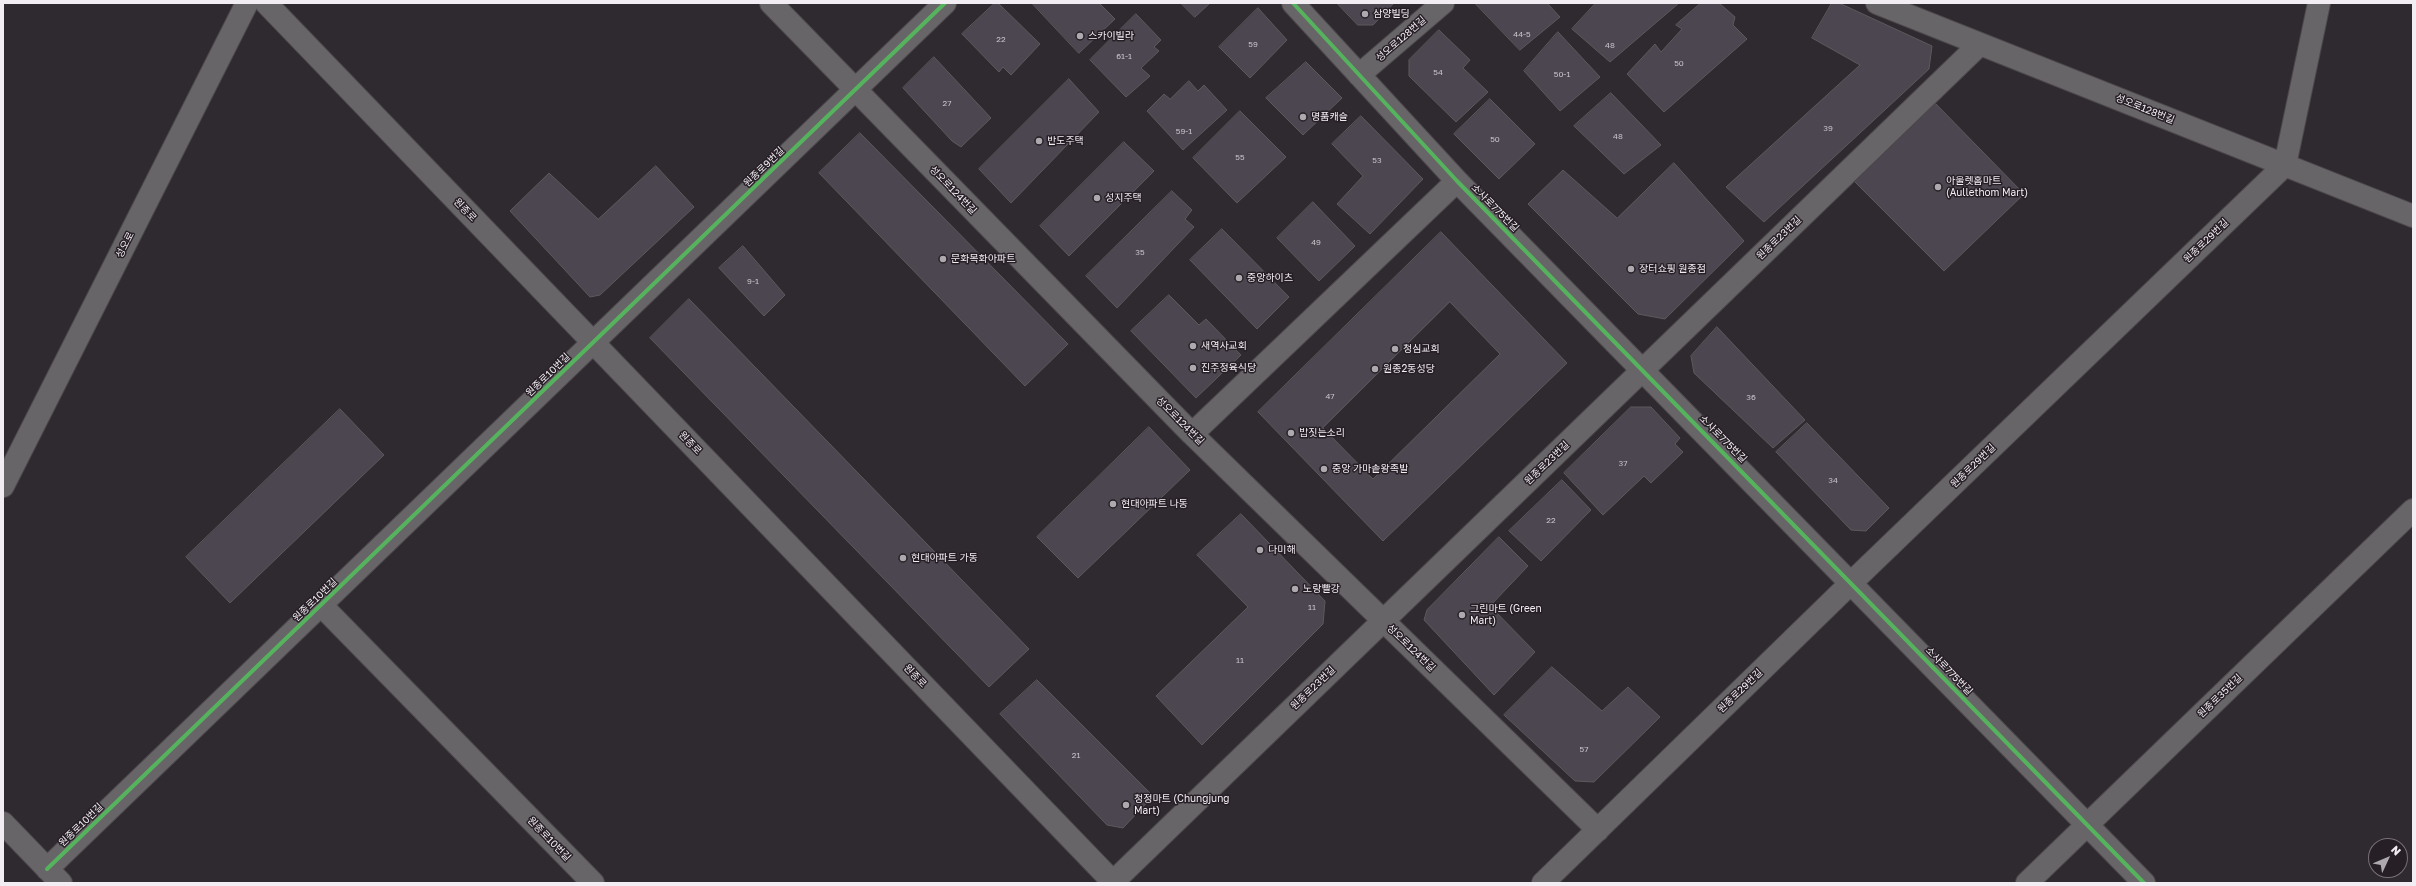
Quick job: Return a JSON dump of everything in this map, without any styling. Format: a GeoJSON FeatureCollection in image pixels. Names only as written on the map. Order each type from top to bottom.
{"type":"FeatureCollection","features":[{"type":"Feature","properties":{"kind":"street","name":"성오로"},"geometry":{"type":"LineString","coordinates":[[3,486],[247,3]]}},
{"type":"Feature","properties":{"kind":"street","name":"원종로"},"geometry":{"type":"LineString","coordinates":[[266,3],[1113,883]]}},
{"type":"Feature","properties":{"kind":"street","name":"성오로124번길"},"geometry":{"type":"LineString","coordinates":[[771,3],[1192,434],[1598,830]]}},
{"type":"Feature","properties":{"kind":"street","name":"원종로9번길"},"geometry":{"type":"LineString","coordinates":[[594,343],[945,3]]}},
{"type":"Feature","properties":{"kind":"street","name":"소사로775번길"},"geometry":{"type":"LineString","coordinates":[[1293,3],[1457,181],[1852,582],[2144,883]]}},
{"type":"Feature","properties":{"kind":"street","name":"성오로128번길"},"geometry":{"type":"LineString","coordinates":[[1360,75],[1444,3]]}},
{"type":"Feature","properties":{"kind":"street","name":"성오로128번길"},"geometry":{"type":"LineString","coordinates":[[1877,3],[2413,216]]}},
{"type":"Feature","properties":{"kind":"street"},"geometry":{"type":"LineString","coordinates":[[2285,165],[2319,3]]}},
{"type":"Feature","properties":{"kind":"street","name":"원종로23번길"},"geometry":{"type":"LineString","coordinates":[[1113,883],[1980,44]]}},
{"type":"Feature","properties":{"kind":"street","name":"원종로29번길"},"geometry":{"type":"LineString","coordinates":[[1543,883],[1852,582],[2285,165]]}},
{"type":"Feature","properties":{"kind":"street"},"geometry":{"type":"LineString","coordinates":[[1192,434],[1457,181]]}},
{"type":"Feature","properties":{"kind":"street","name":"원종로10번길"},"geometry":{"type":"LineString","coordinates":[[54,876],[321,605],[594,343]]}},
{"type":"Feature","properties":{"kind":"street","name":"원종로35번길"},"geometry":{"type":"LineString","coordinates":[[2028,883],[2413,510]]}},
{"type":"Feature","properties":{"kind":"street","name":"원종로10번길"},"geometry":{"type":"LineString","coordinates":[[321,605],[593,883]]}},
{"type":"Feature","properties":{"kind":"street"},"geometry":{"type":"LineString","coordinates":[[3,824],[54,876]]}},
{"type":"Feature","properties":{"kind":"building"},"geometry":{"type":"Polygon","coordinates":[[[995,3],[998,3],[1040,44],[1011,75],[1003,67],[999,72],[962,34],[995,3]]]}},
{"type":"Feature","properties":{"kind":"building","name":"스카이빌라"},"geometry":{"type":"Polygon","coordinates":[[[1032,3],[1099,3],[1115,19],[1079,53],[1032,3]]]}},
{"type":"Feature","properties":{"kind":"building"},"geometry":{"type":"Polygon","coordinates":[[[1181,3],[1210,3],[1195,17],[1181,3]]]}},
{"type":"Feature","properties":{"kind":"building","name":"삼양빌딩"},"geometry":{"type":"Polygon","coordinates":[[[1337,3],[1394,3],[1373,25],[1358,25],[1337,3]]]}},
{"type":"Feature","properties":{"kind":"building"},"geometry":{"type":"Polygon","coordinates":[[[1475,3],[1547,3],[1560,17],[1520,50],[1475,3]]]}},
{"type":"Feature","properties":{"kind":"building"},"geometry":{"type":"Polygon","coordinates":[[[1596,3],[1679,3],[1610,62],[1572,29],[1596,3]]]}},
{"type":"Feature","properties":{"kind":"building"},"geometry":{"type":"Polygon","coordinates":[[[1701,3],[1719,3],[1735,17],[1733,25],[1747,39],[1664,112],[1627,74],[1655,44],[1661,52],[1682,29],[1676,25],[1701,3]]]}},
{"type":"Feature","properties":{"kind":"building"},"geometry":{"type":"Polygon","coordinates":[[[1832,3],[1839,3],[1932,46],[1929,69],[1764,222],[1726,187],[1860,65],[1812,38],[1832,3]]]}},
{"type":"Feature","properties":{"kind":"building"},"geometry":{"type":"Polygon","coordinates":[[[1258,8],[1287,40],[1250,78],[1219,47],[1258,8]]]}},
{"type":"Feature","properties":{"kind":"building"},"geometry":{"type":"Polygon","coordinates":[[[1136,14],[1161,40],[1154,47],[1159,51],[1141,68],[1150,76],[1126,97],[1090,60],[1136,14]]]}},
{"type":"Feature","properties":{"kind":"building"},"geometry":{"type":"Polygon","coordinates":[[[1439,30],[1470,60],[1463,68],[1488,92],[1456,122],[1409,76],[1409,60],[1439,30]]]}},
{"type":"Feature","properties":{"kind":"building"},"geometry":{"type":"Polygon","coordinates":[[[1558,32],[1600,77],[1560,111],[1524,71],[1558,32]]]}},
{"type":"Feature","properties":{"kind":"building"},"geometry":{"type":"Polygon","coordinates":[[[934,57],[991,118],[961,147],[952,141],[903,88],[934,57]]]}},
{"type":"Feature","properties":{"kind":"building","name":"명품캐슬"},"geometry":{"type":"Polygon","coordinates":[[[1306,62],[1342,98],[1303,135],[1266,98],[1306,62]]]}},
{"type":"Feature","properties":{"kind":"building","name":"반도주택"},"geometry":{"type":"Polygon","coordinates":[[[1069,79],[1099,112],[1011,203],[979,169],[1069,79]]]}},
{"type":"Feature","properties":{"kind":"building"},"geometry":{"type":"Polygon","coordinates":[[[1189,81],[1198,91],[1204,85],[1227,110],[1183,150],[1147,111],[1164,94],[1170,99],[1189,81]]]}},
{"type":"Feature","properties":{"kind":"building"},"geometry":{"type":"Polygon","coordinates":[[[1611,93],[1661,145],[1624,174],[1574,126],[1611,93]]]}},
{"type":"Feature","properties":{"kind":"building"},"geometry":{"type":"Polygon","coordinates":[[[1490,99],[1535,144],[1499,179],[1454,134],[1490,99]]]}},
{"type":"Feature","properties":{"kind":"building","name":"아울렛홈마트 (Aullethom Mart)"},"geometry":{"type":"Polygon","coordinates":[[[1935,103],[2024,194],[1944,271],[1853,180],[1935,103]]]}},
{"type":"Feature","properties":{"kind":"building"},"geometry":{"type":"Polygon","coordinates":[[[1240,111],[1286,157],[1237,203],[1193,158],[1240,111]]]}},
{"type":"Feature","properties":{"kind":"building"},"geometry":{"type":"Polygon","coordinates":[[[1361,116],[1423,179],[1370,234],[1337,204],[1363,176],[1332,144],[1361,116]]]}},
{"type":"Feature","properties":{"kind":"building","name":"문화목화아파트"},"geometry":{"type":"Polygon","coordinates":[[[860,133],[1068,344],[1025,386],[819,173],[860,133]]]}},
{"type":"Feature","properties":{"kind":"building","name":"성지주택"},"geometry":{"type":"Polygon","coordinates":[[[1124,142],[1154,171],[1069,256],[1040,226],[1124,142]]]}},
{"type":"Feature","properties":{"kind":"building"},"geometry":{"type":"Polygon","coordinates":[[[1674,163],[1744,241],[1665,319],[1638,314],[1528,204],[1563,170],[1617,218],[1674,163]]]}},
{"type":"Feature","properties":{"kind":"building"},"geometry":{"type":"Polygon","coordinates":[[[656,166],[694,207],[600,295],[590,297],[510,211],[549,173],[598,219],[656,166]]]}},
{"type":"Feature","properties":{"kind":"building"},"geometry":{"type":"Polygon","coordinates":[[[1172,191],[1192,210],[1185,219],[1194,227],[1117,308],[1086,276],[1172,191]]]}},
{"type":"Feature","properties":{"kind":"building"},"geometry":{"type":"Polygon","coordinates":[[[1313,202],[1355,246],[1319,281],[1277,238],[1313,202]]]}},
{"type":"Feature","properties":{"kind":"building","name":"중앙하이츠"},"geometry":{"type":"Polygon","coordinates":[[[1222,229],[1289,297],[1257,329],[1190,260],[1222,229]]]}},
{"type":"Feature","properties":{"kind":"building"},"geometry":{"type":"Polygon","coordinates":[[[1441,232],[1567,363],[1383,541],[1258,412],[1441,232]],[[1450,302],[1323,428],[1373,479],[1500,354],[1450,302]]]}},
{"type":"Feature","properties":{"kind":"building"},"geometry":{"type":"Polygon","coordinates":[[[743,246],[785,295],[764,316],[719,268],[743,246]]]}},
{"type":"Feature","properties":{"kind":"building"},"geometry":{"type":"Polygon","coordinates":[[[1169,295],[1199,325],[1206,319],[1241,355],[1196,398],[1131,331],[1169,295]]]}},
{"type":"Feature","properties":{"kind":"building","name":"현대아파트 가동"},"geometry":{"type":"Polygon","coordinates":[[[689,299],[1029,649],[989,687],[650,338],[689,299]]]}},
{"type":"Feature","properties":{"kind":"building"},"geometry":{"type":"Polygon","coordinates":[[[1717,327],[1805,420],[1773,448],[1694,373],[1691,356],[1717,327]]]}},
{"type":"Feature","properties":{"kind":"building"},"geometry":{"type":"Polygon","coordinates":[[[1631,407],[1651,407],[1680,438],[1675,444],[1683,452],[1651,483],[1644,476],[1603,515],[1564,473],[1631,407]]]}},
{"type":"Feature","properties":{"kind":"building"},"geometry":{"type":"Polygon","coordinates":[[[340,409],[384,455],[230,603],[186,557],[340,409]]]}},
{"type":"Feature","properties":{"kind":"building"},"geometry":{"type":"Polygon","coordinates":[[[1807,423],[1889,508],[1866,531],[1851,530],[1776,452],[1807,423]]]}},
{"type":"Feature","properties":{"kind":"building","name":"현대아파트 나동"},"geometry":{"type":"Polygon","coordinates":[[[1149,427],[1190,470],[1078,578],[1037,537],[1149,427]]]}},
{"type":"Feature","properties":{"kind":"building"},"geometry":{"type":"Polygon","coordinates":[[[1562,480],[1591,510],[1541,561],[1509,531],[1562,480]]]}},
{"type":"Feature","properties":{"kind":"building"},"geometry":{"type":"Polygon","coordinates":[[[1241,514],[1325,601],[1323,624],[1202,745],[1156,696],[1248,607],[1197,555],[1241,514]]]}},
{"type":"Feature","properties":{"kind":"building","name":"그린마트 (Green Mart)"},"geometry":{"type":"Polygon","coordinates":[[[1499,537],[1528,566],[1490,606],[1535,652],[1494,695],[1424,620],[1427,610],[1499,537]]]}},
{"type":"Feature","properties":{"kind":"building"},"geometry":{"type":"Polygon","coordinates":[[[1552,667],[1602,711],[1628,687],[1660,717],[1594,782],[1575,781],[1504,715],[1552,667]]]}},
{"type":"Feature","properties":{"kind":"building"},"geometry":{"type":"Polygon","coordinates":[[[1037,680],[1153,796],[1123,828],[1107,825],[1000,714],[1037,680]]]}},
{"type":"Feature","properties":{"kind":"cycle path"},"geometry":{"type":"LineString","coordinates":[[47,869],[945,3]]}},
{"type":"Feature","properties":{"kind":"cycle path"},"geometry":{"type":"LineString","coordinates":[[1293,3],[1457,181],[2144,883]]}},
{"type":"Feature","properties":{"kind":"place","name":"삼양빌딩"},"geometry":{"type":"Point","coordinates":[1365,14]}},
{"type":"Feature","properties":{"kind":"place","name":"스카이빌라"},"geometry":{"type":"Point","coordinates":[1080,36]}},
{"type":"Feature","properties":{"kind":"place","name":"명품캐슬"},"geometry":{"type":"Point","coordinates":[1303,117]}},
{"type":"Feature","properties":{"kind":"place","name":"반도주택"},"geometry":{"type":"Point","coordinates":[1039,141]}},
{"type":"Feature","properties":{"kind":"place","name":"아울렛홈마트 (Aullethom Mart)"},"geometry":{"type":"Point","coordinates":[1938,187]}},
{"type":"Feature","properties":{"kind":"place","name":"성지주택"},"geometry":{"type":"Point","coordinates":[1097,198]}},
{"type":"Feature","properties":{"kind":"place","name":"문화목화아파트"},"geometry":{"type":"Point","coordinates":[943,259]}},
{"type":"Feature","properties":{"kind":"place","name":"장터쇼핑 원종점"},"geometry":{"type":"Point","coordinates":[1631,269]}},
{"type":"Feature","properties":{"kind":"place","name":"중앙하이츠"},"geometry":{"type":"Point","coordinates":[1239,278]}},
{"type":"Feature","properties":{"kind":"place","name":"새역사교회"},"geometry":{"type":"Point","coordinates":[1193,346]}},
{"type":"Feature","properties":{"kind":"place","name":"청심교회"},"geometry":{"type":"Point","coordinates":[1395,349]}},
{"type":"Feature","properties":{"kind":"place","name":"진주정육식당"},"geometry":{"type":"Point","coordinates":[1193,368]}},
{"type":"Feature","properties":{"kind":"place","name":"원종2동성당"},"geometry":{"type":"Point","coordinates":[1375,369]}},
{"type":"Feature","properties":{"kind":"place","name":"밥짓는소리"},"geometry":{"type":"Point","coordinates":[1291,433]}},
{"type":"Feature","properties":{"kind":"place","name":"중앙 가마솥왕족발"},"geometry":{"type":"Point","coordinates":[1324,469]}},
{"type":"Feature","properties":{"kind":"place","name":"현대아파트 나동"},"geometry":{"type":"Point","coordinates":[1113,504]}},
{"type":"Feature","properties":{"kind":"place","name":"다미해"},"geometry":{"type":"Point","coordinates":[1260,550]}},
{"type":"Feature","properties":{"kind":"place","name":"현대아파트 가동"},"geometry":{"type":"Point","coordinates":[903,558]}},
{"type":"Feature","properties":{"kind":"place","name":"노랑빨강"},"geometry":{"type":"Point","coordinates":[1295,589]}},
{"type":"Feature","properties":{"kind":"place","name":"그린마트 (Green Mart)"},"geometry":{"type":"Point","coordinates":[1462,615]}},
{"type":"Feature","properties":{"kind":"place","name":"청정마트 (Chungjung Mart)"},"geometry":{"type":"Point","coordinates":[1126,805]}}]}
